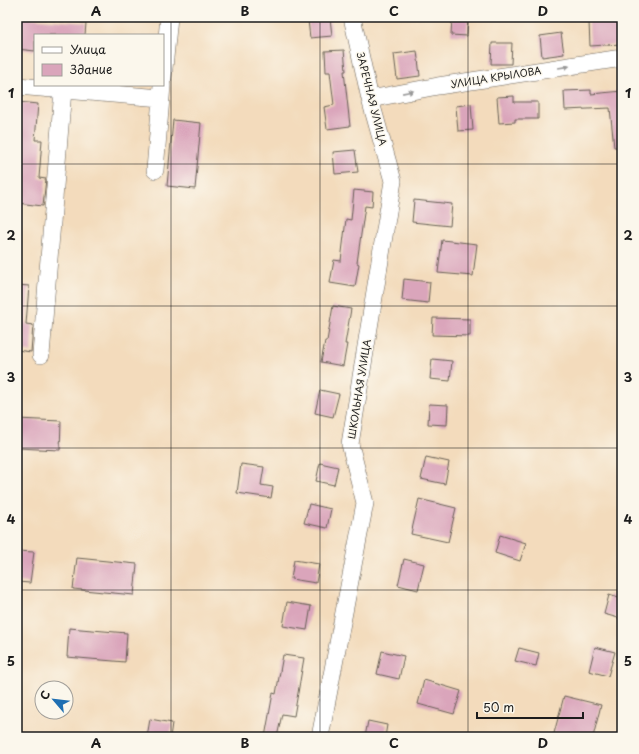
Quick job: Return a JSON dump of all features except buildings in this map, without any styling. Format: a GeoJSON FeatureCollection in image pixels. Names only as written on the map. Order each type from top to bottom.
{"type":"FeatureCollection","features":[{"type":"Feature","properties":{"kind":"street"},"geometry":{"type":"LineString","coordinates":[[164,68],[169,17]]}},
{"type":"Feature","properties":{"kind":"street","name":"ЗАРЕЧНАЯ УЛИЦА"},"geometry":{"type":"LineString","coordinates":[[352,17],[370,99],[393,181]]}},
{"type":"Feature","properties":{"kind":"street","name":"УЛИЦА КРЫЛОВА"},"geometry":{"type":"LineString","coordinates":[[370,99],[438,86],[622,58]]}},
{"type":"Feature","properties":{"kind":"street"},"geometry":{"type":"LineString","coordinates":[[17,86],[63,90],[162,92],[155,170]]}},
{"type":"Feature","properties":{"kind":"street"},"geometry":{"type":"LineString","coordinates":[[41,355],[63,90]]}},
{"type":"Feature","properties":{"kind":"street","name":"ШКОЛЬНАЯ УЛИЦА"},"geometry":{"type":"LineString","coordinates":[[320,737],[365,503],[350,444],[393,181]]}}]}
